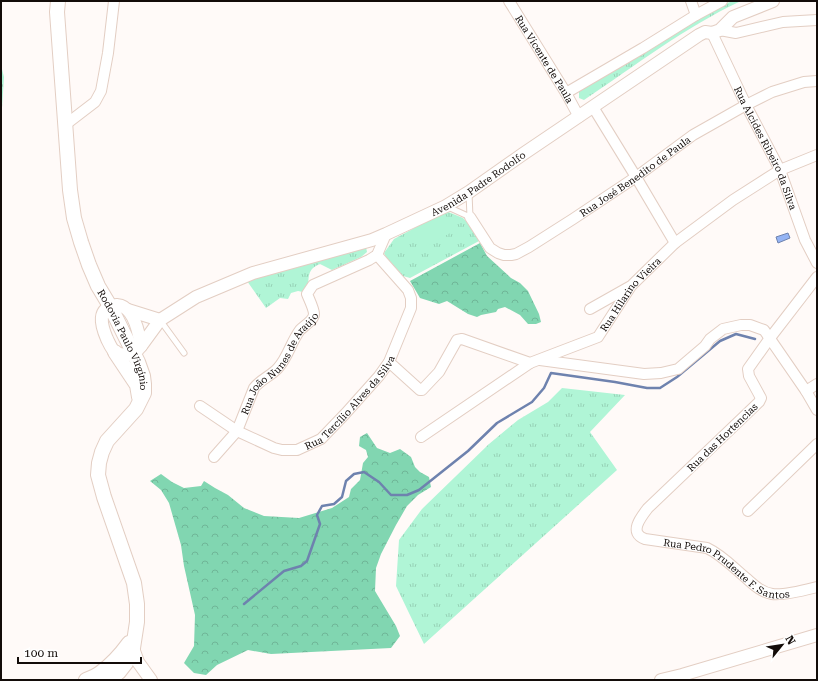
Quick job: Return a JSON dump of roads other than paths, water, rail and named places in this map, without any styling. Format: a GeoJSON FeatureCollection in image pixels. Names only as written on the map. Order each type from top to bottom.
{"type":"FeatureCollection","features":[{"type":"Feature","properties":{"kind":"main road","name":"Rodovia Paulo Virgínio"},"geometry":{"type":"LineString","coordinates":[[58,1],[57,12],[70,190],[74,218],[83,248],[98,286],[119,307],[137,350],[144,384],[144,393],[136,409],[107,441],[98,463],[98,475],[104,498],[134,583],[138,604],[136,633],[133,648],[126,663],[119,672],[109,680]]}},
{"type":"Feature","properties":{"kind":"main road"},"geometry":{"type":"LineString","coordinates":[[115,352],[137,385],[139,402]]}},
{"type":"Feature","properties":{"kind":"main road"},"geometry":{"type":"LineString","coordinates":[[86,680],[99,674],[115,660],[136,633]]}},
{"type":"Feature","properties":{"kind":"street"},"geometry":{"type":"LineString","coordinates":[[66,125],[95,102],[101,91],[108,53],[114,1]]}},
{"type":"Feature","properties":{"kind":"street","name":"Rua Vicente de Paula"},"geometry":{"type":"LineString","coordinates":[[509,1],[566,93],[578,117]]}},
{"type":"Feature","properties":{"kind":"street"},"geometry":{"type":"LineString","coordinates":[[691,1],[696,15]]}},
{"type":"Feature","properties":{"kind":"street"},"geometry":{"type":"LineString","coordinates":[[566,93],[722,1]]}},
{"type":"Feature","properties":{"kind":"street","name":"Avenida Padre Rodolfo"},"geometry":{"type":"LineString","coordinates":[[137,350],[160,320],[196,297],[253,273],[372,240],[446,206],[469,192],[699,35],[705,32],[716,31],[733,17],[773,1]]}},
{"type":"Feature","properties":{"kind":"street"},"geometry":{"type":"LineString","coordinates":[[716,31],[736,33],[783,22],[817,20]]}},
{"type":"Feature","properties":{"kind":"street","name":"Rua Alcides Ribeiro da Silva"},"geometry":{"type":"LineString","coordinates":[[716,31],[746,105],[780,170],[805,240],[817,263]]}},
{"type":"Feature","properties":{"kind":"street","name":"Rua José Benedito de Paula"},"geometry":{"type":"LineString","coordinates":[[470,217],[490,248],[504,255],[516,254],[636,177],[693,135],[772,92],[804,82],[817,81]]}},
{"type":"Feature","properties":{"kind":"street"},"geometry":{"type":"LineString","coordinates":[[593,107],[675,243]]}},
{"type":"Feature","properties":{"kind":"street","name":"Rua Hilarino Vieira"},"geometry":{"type":"LineString","coordinates":[[534,361],[598,337],[631,286],[675,243],[733,200],[780,170],[817,155]]}},
{"type":"Feature","properties":{"kind":"street"},"geometry":{"type":"LineString","coordinates":[[377,254],[386,234]]}},
{"type":"Feature","properties":{"kind":"street","name":"Rua Tercílio Alves da Silva"},"geometry":{"type":"LineString","coordinates":[[200,406],[237,431],[274,448],[282,450],[297,450],[321,438],[380,376],[389,362],[411,308],[408,290],[377,254]]}},
{"type":"Feature","properties":{"kind":"street","name":"Rua João Nunes de Araújo"},"geometry":{"type":"LineString","coordinates":[[214,457],[237,431],[254,388],[258,383],[278,368],[300,330],[313,318],[314,314],[307,294],[313,285],[370,260],[377,254]]}},
{"type":"Feature","properties":{"kind":"street","name":"Rua das Hortencias"},"geometry":{"type":"LineString","coordinates":[[637,534],[636,527],[642,515],[648,508],[759,402],[761,398],[749,376],[748,369],[817,277]]}},
{"type":"Feature","properties":{"kind":"street"},"geometry":{"type":"LineString","coordinates":[[590,309],[631,286]]}},
{"type":"Feature","properties":{"kind":"street"},"geometry":{"type":"LineString","coordinates":[[137,350],[124,355],[115,352],[109,344],[103,330],[101,321],[104,311],[119,307],[160,320]]}},
{"type":"Feature","properties":{"kind":"street"},"geometry":{"type":"LineString","coordinates":[[389,362],[420,390],[422,390],[439,372],[457,340],[462,340],[534,361],[644,374],[661,373],[678,369],[723,329],[741,325],[750,325],[764,330],[806,391],[817,410]]}},
{"type":"Feature","properties":{"kind":"street"},"geometry":{"type":"LineString","coordinates":[[421,437],[534,361]]}},
{"type":"Feature","properties":{"kind":"street"},"geometry":{"type":"LineString","coordinates":[[806,391],[817,384]]}},
{"type":"Feature","properties":{"kind":"street"},"geometry":{"type":"LineString","coordinates":[[748,511],[817,444]]}},
{"type":"Feature","properties":{"kind":"street","name":"Rua Pedro Prudente F. Santos"},"geometry":{"type":"LineString","coordinates":[[637,534],[645,540],[707,548],[712,550],[755,586],[765,592],[780,594],[817,588]]}},
{"type":"Feature","properties":{"kind":"street"},"geometry":{"type":"LineString","coordinates":[[661,680],[683,677],[817,635]]}},
{"type":"Feature","properties":{"kind":"street"},"geometry":{"type":"LineString","coordinates":[[133,648],[140,665],[142,675],[140,680]]}},
{"type":"Feature","properties":{"kind":"street"},"geometry":{"type":"LineString","coordinates":[[140,665],[151,680]]}},
{"type":"Feature","properties":{"kind":"lane"},"geometry":{"type":"LineString","coordinates":[[446,206],[470,217],[469,192]]}},
{"type":"Feature","properties":{"kind":"lane"},"geometry":{"type":"LineString","coordinates":[[160,320],[184,353]]}},
{"type":"Feature","properties":{"kind":"water"},"geometry":{"type":"Polygon","coordinates":[[[788,233],[790,238],[778,243],[776,237],[788,233]]]}},
{"type":"Feature","properties":{"kind":"waterway"},"geometry":{"type":"LineString","coordinates":[[244,604],[284,571],[301,566],[307,561],[320,524],[317,515],[322,506],[334,504],[342,497],[346,481],[354,474],[364,472],[379,482],[391,495],[407,495],[419,490],[468,451],[497,423],[532,402],[544,388],[551,373],[647,388],[660,388],[677,377],[720,341],[736,334],[755,339]]}}]}
